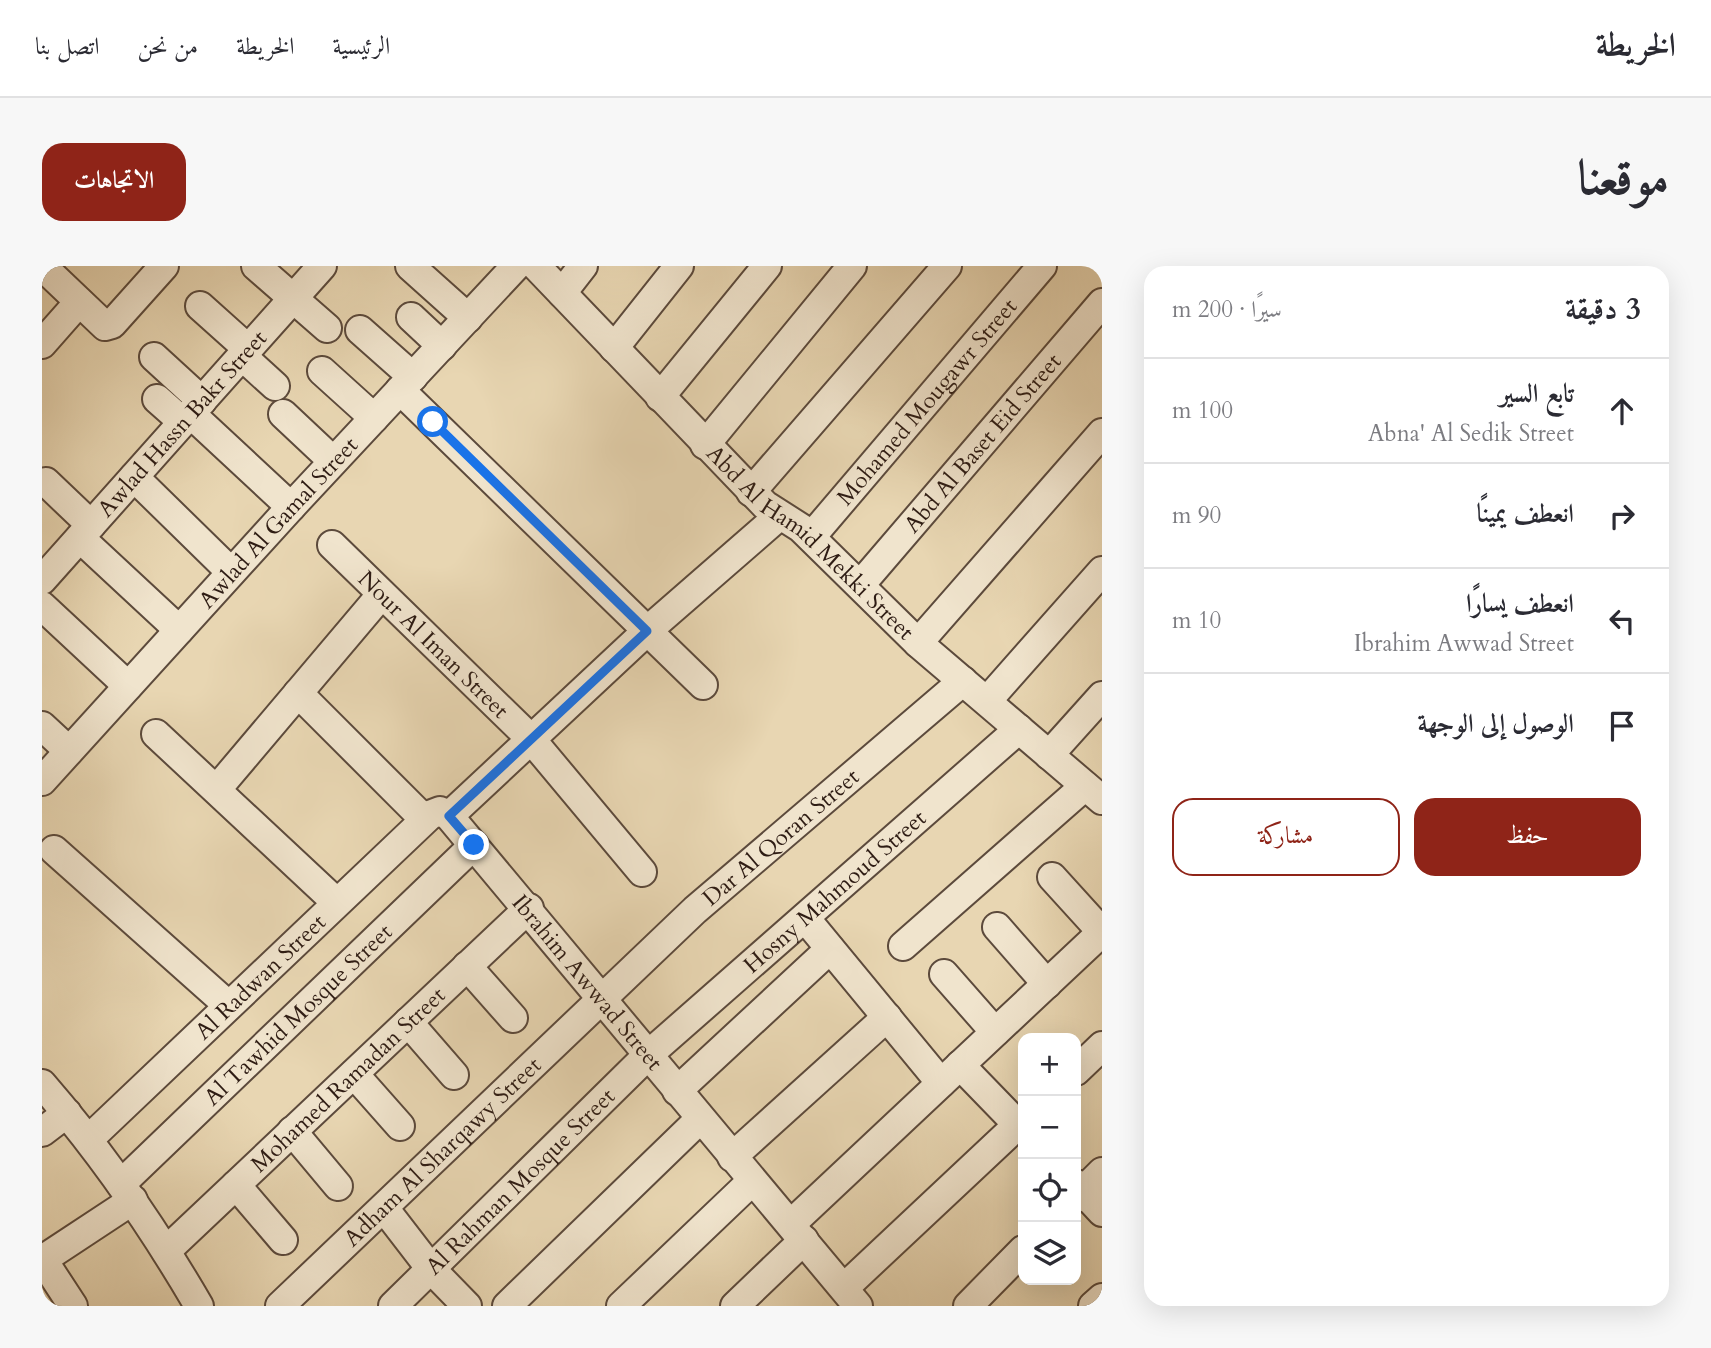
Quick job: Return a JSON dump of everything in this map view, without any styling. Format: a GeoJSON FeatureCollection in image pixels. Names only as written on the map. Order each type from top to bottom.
{"type":"FeatureCollection","features":[{"type":"Feature","properties":{"kind":"street"},"geometry":{"type":"LineString","coordinates":[[42,266],[102,324],[112,324],[164,266]]}},
{"type":"Feature","properties":{"kind":"street"},"geometry":{"type":"LineString","coordinates":[[256,266],[327,328]]}},
{"type":"Feature","properties":{"kind":"street","name":"Awlad Hassn Bakr Street"},"geometry":{"type":"LineString","coordinates":[[42,580],[322,266]]}},
{"type":"Feature","properties":{"kind":"street"},"geometry":{"type":"LineString","coordinates":[[410,266],[468,318]]}},
{"type":"Feature","properties":{"kind":"street","name":"Awlad Al Gamal Street"},"geometry":{"type":"LineString","coordinates":[[42,781],[333,461],[516,266]]}},
{"type":"Feature","properties":{"kind":"street","name":"Abd Al Hamid Mekki Street"},"geometry":{"type":"LineString","coordinates":[[536,266],[751,492],[779,516],[811,537],[918,643],[1093,793]]}},
{"type":"Feature","properties":{"kind":"street"},"geometry":{"type":"LineString","coordinates":[[562,293],[583,266]]}},
{"type":"Feature","properties":{"kind":"street"},"geometry":{"type":"LineString","coordinates":[[614,348],[679,266]]}},
{"type":"Feature","properties":{"kind":"street"},"geometry":{"type":"LineString","coordinates":[[660,397],[767,266]]}},
{"type":"Feature","properties":{"kind":"street"},"geometry":{"type":"LineString","coordinates":[[705,445],[852,266]]}},
{"type":"Feature","properties":{"kind":"street"},"geometry":{"type":"LineString","coordinates":[[751,492],[947,266]]}},
{"type":"Feature","properties":{"kind":"street","name":"Mohamed Mougawr Street"},"geometry":{"type":"LineString","coordinates":[[811,537],[1042,266]]}},
{"type":"Feature","properties":{"kind":"street"},"geometry":{"type":"LineString","coordinates":[[42,344],[79,302]]}},
{"type":"Feature","properties":{"kind":"street","name":"Abd Al Baset Eid Street"},"geometry":{"type":"LineString","coordinates":[[860,584],[1102,303]]}},
{"type":"Feature","properties":{"kind":"street"},"geometry":{"type":"LineString","coordinates":[[200,306],[275,386]]}},
{"type":"Feature","properties":{"kind":"street"},"geometry":{"type":"LineString","coordinates":[[411,317],[442,346]]}},
{"type":"Feature","properties":{"kind":"street"},"geometry":{"type":"LineString","coordinates":[[360,330],[407,383],[647,631],[703,685]]}},
{"type":"Feature","properties":{"kind":"street"},"geometry":{"type":"LineString","coordinates":[[154,357],[192,412],[291,507]]}},
{"type":"Feature","properties":{"kind":"street"},"geometry":{"type":"LineString","coordinates":[[322,371],[374,418]]}},
{"type":"Feature","properties":{"kind":"street"},"geometry":{"type":"LineString","coordinates":[[156,399],[192,412]]}},
{"type":"Feature","properties":{"kind":"street"},"geometry":{"type":"LineString","coordinates":[[283,414],[333,461]]}},
{"type":"Feature","properties":{"kind":"street"},"geometry":{"type":"LineString","coordinates":[[918,643],[1102,433]]}},
{"type":"Feature","properties":{"kind":"street"},"geometry":{"type":"LineString","coordinates":[[134,477],[231,572]]}},
{"type":"Feature","properties":{"kind":"street"},"geometry":{"type":"LineString","coordinates":[[46,482],[86,531],[179,630]]}},
{"type":"Feature","properties":{"kind":"street","name":"Al Radwan Street"},"geometry":{"type":"LineString","coordinates":[[89,1139],[336,902],[530,738],[779,516]]}},
{"type":"Feature","properties":{"kind":"street","name":"Nour Al Iman Street"},"geometry":{"type":"LineString","coordinates":[[332,545],[530,738],[642,872]]}},
{"type":"Feature","properties":{"kind":"street"},"geometry":{"type":"LineString","coordinates":[[987,701],[1102,571]]}},
{"type":"Feature","properties":{"kind":"street"},"geometry":{"type":"LineString","coordinates":[[217,789],[381,595]]}},
{"type":"Feature","properties":{"kind":"street"},"geometry":{"type":"LineString","coordinates":[[42,606],[128,686]]}},
{"type":"Feature","properties":{"kind":"street","name":"Dar Al Qoran Street"},"geometry":{"type":"LineString","coordinates":[[604,998],[695,910],[963,681]]}},
{"type":"Feature","properties":{"kind":"street","name":"Ibrahim Awwad Street"},"geometry":{"type":"LineString","coordinates":[[298,693],[419,814],[440,815],[474,845],[604,998],[849,1299]]}},
{"type":"Feature","properties":{"kind":"street"},"geometry":{"type":"LineString","coordinates":[[1049,755],[1102,696]]}},
{"type":"Feature","properties":{"kind":"street"},"geometry":{"type":"LineString","coordinates":[[42,726],[69,751]]}},
{"type":"Feature","properties":{"kind":"street","name":"Hosny Mahmoud Street"},"geometry":{"type":"LineString","coordinates":[[648,1055],[1019,729]]}},
{"type":"Feature","properties":{"kind":"street"},"geometry":{"type":"LineString","coordinates":[[156,734],[336,902]]}},
{"type":"Feature","properties":{"kind":"street"},"geometry":{"type":"LineString","coordinates":[[902,946],[1093,793]]}},
{"type":"Feature","properties":{"kind":"street","name":"Al Tawhid Mosque Street"},"geometry":{"type":"LineString","coordinates":[[42,1260],[127,1192],[474,845]]}},
{"type":"Feature","properties":{"kind":"street"},"geometry":{"type":"LineString","coordinates":[[54,850],[228,1005]]}},
{"type":"Feature","properties":{"kind":"street"},"geometry":{"type":"LineString","coordinates":[[735,1306],[797,1232],[951,1074],[1102,932],[1052,877]]}},
{"type":"Feature","properties":{"kind":"street","name":"Mohamed Ramadan Street"},"geometry":{"type":"LineString","coordinates":[[166,1251],[529,908]]}},
{"type":"Feature","properties":{"kind":"street"},"geometry":{"type":"LineString","coordinates":[[805,918],[887,1017],[951,1074],[1018,1122]]}},
{"type":"Feature","properties":{"kind":"street"},"geometry":{"type":"LineString","coordinates":[[998,927],[1046,984]]}},
{"type":"Feature","properties":{"kind":"street"},"geometry":{"type":"LineString","coordinates":[[677,1091],[830,949]]}},
{"type":"Feature","properties":{"kind":"street"},"geometry":{"type":"LineString","coordinates":[[467,966],[513,1018]]}},
{"type":"Feature","properties":{"kind":"street"},"geometry":{"type":"LineString","coordinates":[[944,974],[995,1032]]}},
{"type":"Feature","properties":{"kind":"street","name":"Adham Al Sharqawy Street"},"geometry":{"type":"LineString","coordinates":[[280,1306],[604,998]]}},
{"type":"Feature","properties":{"kind":"street"},"geometry":{"type":"LineString","coordinates":[[732,1157],[887,1017]]}},
{"type":"Feature","properties":{"kind":"street"},"geometry":{"type":"LineString","coordinates":[[408,1022],[454,1075]]}},
{"type":"Feature","properties":{"kind":"street"},"geometry":{"type":"LineString","coordinates":[[1081,1066],[1102,1046]]}},
{"type":"Feature","properties":{"kind":"street","name":"Al Rahman Mosque Street"},"geometry":{"type":"LineString","coordinates":[[393,1306],[648,1055]]}},
{"type":"Feature","properties":{"kind":"street"},"geometry":{"type":"LineString","coordinates":[[354,1074],[400,1126]]}},
{"type":"Feature","properties":{"kind":"street"},"geometry":{"type":"LineString","coordinates":[[42,1084],[89,1139],[127,1192],[199,1306]]}},
{"type":"Feature","properties":{"kind":"street"},"geometry":{"type":"LineString","coordinates":[[42,1132],[67,1113]]}},
{"type":"Feature","properties":{"kind":"street"},"geometry":{"type":"LineString","coordinates":[[507,1306],[700,1119]]}},
{"type":"Feature","properties":{"kind":"street"},"geometry":{"type":"LineString","coordinates":[[849,1299],[1018,1129]]}},
{"type":"Feature","properties":{"kind":"street"},"geometry":{"type":"LineString","coordinates":[[292,1132],[338,1186]]}},
{"type":"Feature","properties":{"kind":"street"},"geometry":{"type":"LineString","coordinates":[[621,1306],[752,1181]]}},
{"type":"Feature","properties":{"kind":"street"},"geometry":{"type":"LineString","coordinates":[[236,1185],[283,1240]]}},
{"type":"Feature","properties":{"kind":"street"},"geometry":{"type":"LineString","coordinates":[[1084,1186],[1102,1212]]}},
{"type":"Feature","properties":{"kind":"street"},"geometry":{"type":"LineString","coordinates":[[383,1208],[431,1269],[467,1306]]}},
{"type":"Feature","properties":{"kind":"street"},"geometry":{"type":"LineString","coordinates":[[968,1306],[1018,1256]]}},
{"type":"Feature","properties":{"kind":"street"},"geometry":{"type":"LineString","coordinates":[[42,1260],[73,1306]]}},
{"type":"Feature","properties":{"kind":"street"},"geometry":{"type":"LineString","coordinates":[[1093,1306],[1102,1298]]}},
{"type":"Feature","properties":{"kind":"route"},"geometry":{"type":"LineString","coordinates":[[433,422],[647,631],[449,816],[474,845]]}}]}
